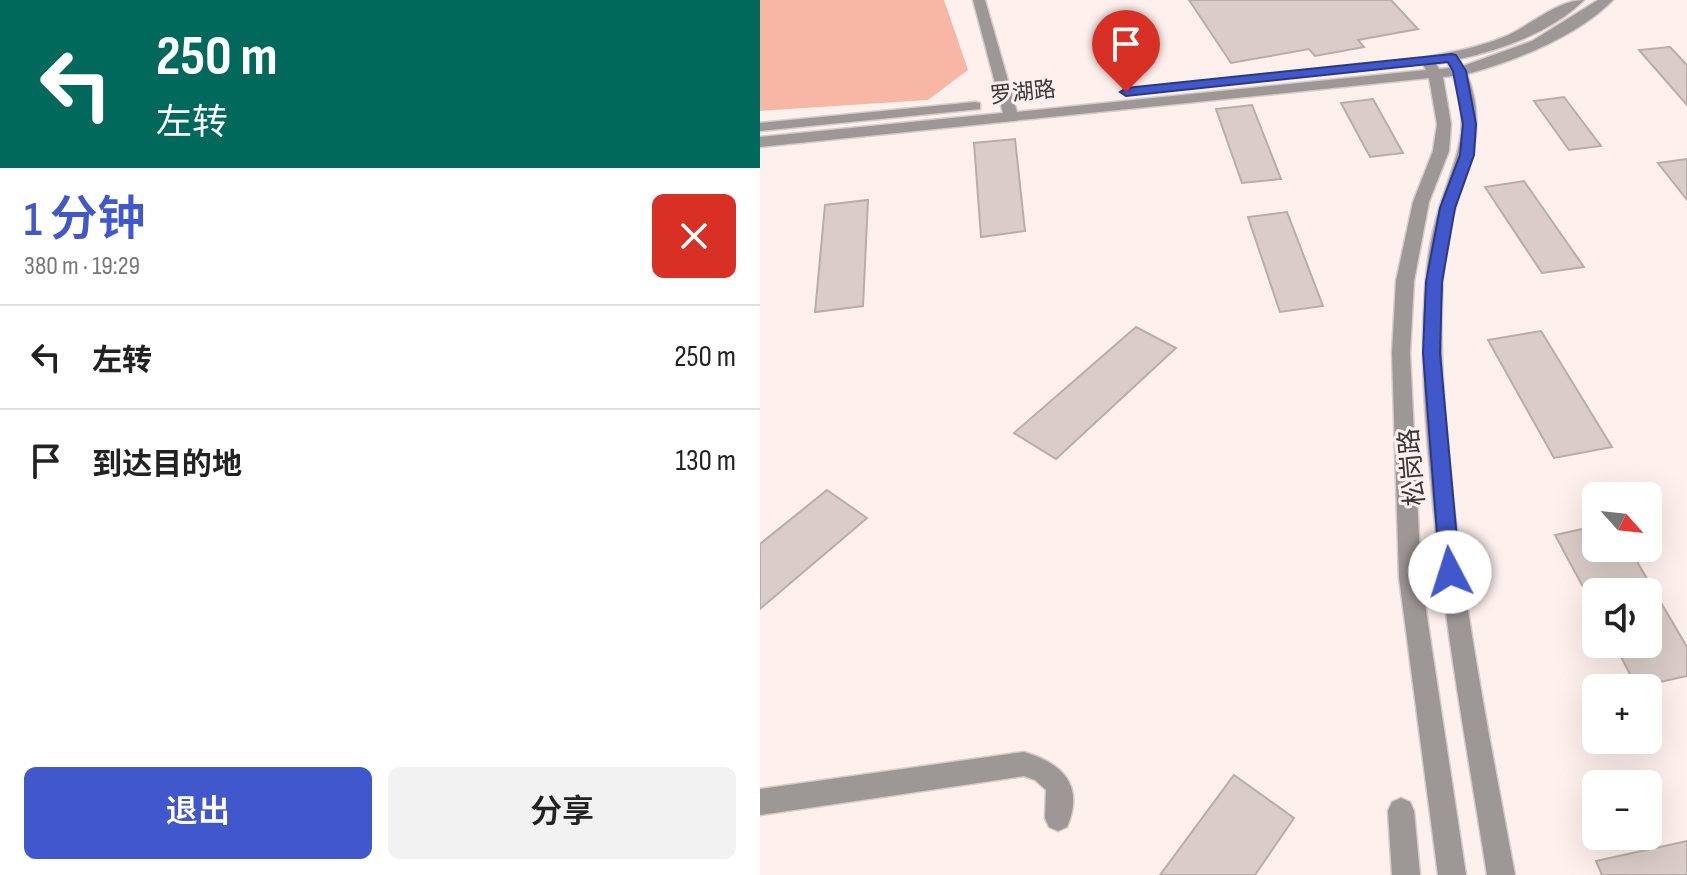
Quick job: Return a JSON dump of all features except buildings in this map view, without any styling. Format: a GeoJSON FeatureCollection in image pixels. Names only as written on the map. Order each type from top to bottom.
{"type":"FeatureCollection","features":[{"type":"Feature","properties":{"kind":"street"},"geometry":{"type":"LineString","coordinates":[[760,127],[1010,110],[979,0]]}},
{"type":"Feature","properties":{"kind":"street"},"geometry":{"type":"LineString","coordinates":[[1456,64],[1539,27],[1578,0]]}},
{"type":"Feature","properties":{"kind":"street","name":"罗湖路"},"geometry":{"type":"LineString","coordinates":[[760,142],[1010,110],[1432,67],[1520,54],[1558,34],[1607,0]]}},
{"type":"Feature","properties":{"kind":"street","name":"松岗路"},"geometry":{"type":"LineString","coordinates":[[1456,64],[1469,124],[1467,155],[1448,208],[1437,267],[1432,353],[1450,572],[1501,875]]}},
{"type":"Feature","properties":{"kind":"street","name":"松岗路"},"geometry":{"type":"LineString","coordinates":[[1432,67],[1444,124],[1441,151],[1421,202],[1405,281],[1401,353],[1410,577],[1452,875]]}},
{"type":"Feature","properties":{"kind":"street"},"geometry":{"type":"LineString","coordinates":[[760,802],[1024,764],[1044,769],[1055,781],[1062,797],[1058,818]]}},
{"type":"Feature","properties":{"kind":"street"},"geometry":{"type":"LineString","coordinates":[[1401,811],[1406,875]]}},
{"type":"Feature","properties":{"kind":"shaded area"},"geometry":{"type":"Polygon","coordinates":[[[760,0],[944,0],[968,70],[928,100],[760,111],[760,0]]]}},
{"type":"Feature","properties":{"kind":"route"},"geometry":{"type":"LineString","coordinates":[[1126,92],[1452,58],[1460,71],[1469,124],[1467,155],[1448,208],[1434,282],[1432,353],[1450,572]]}}]}
